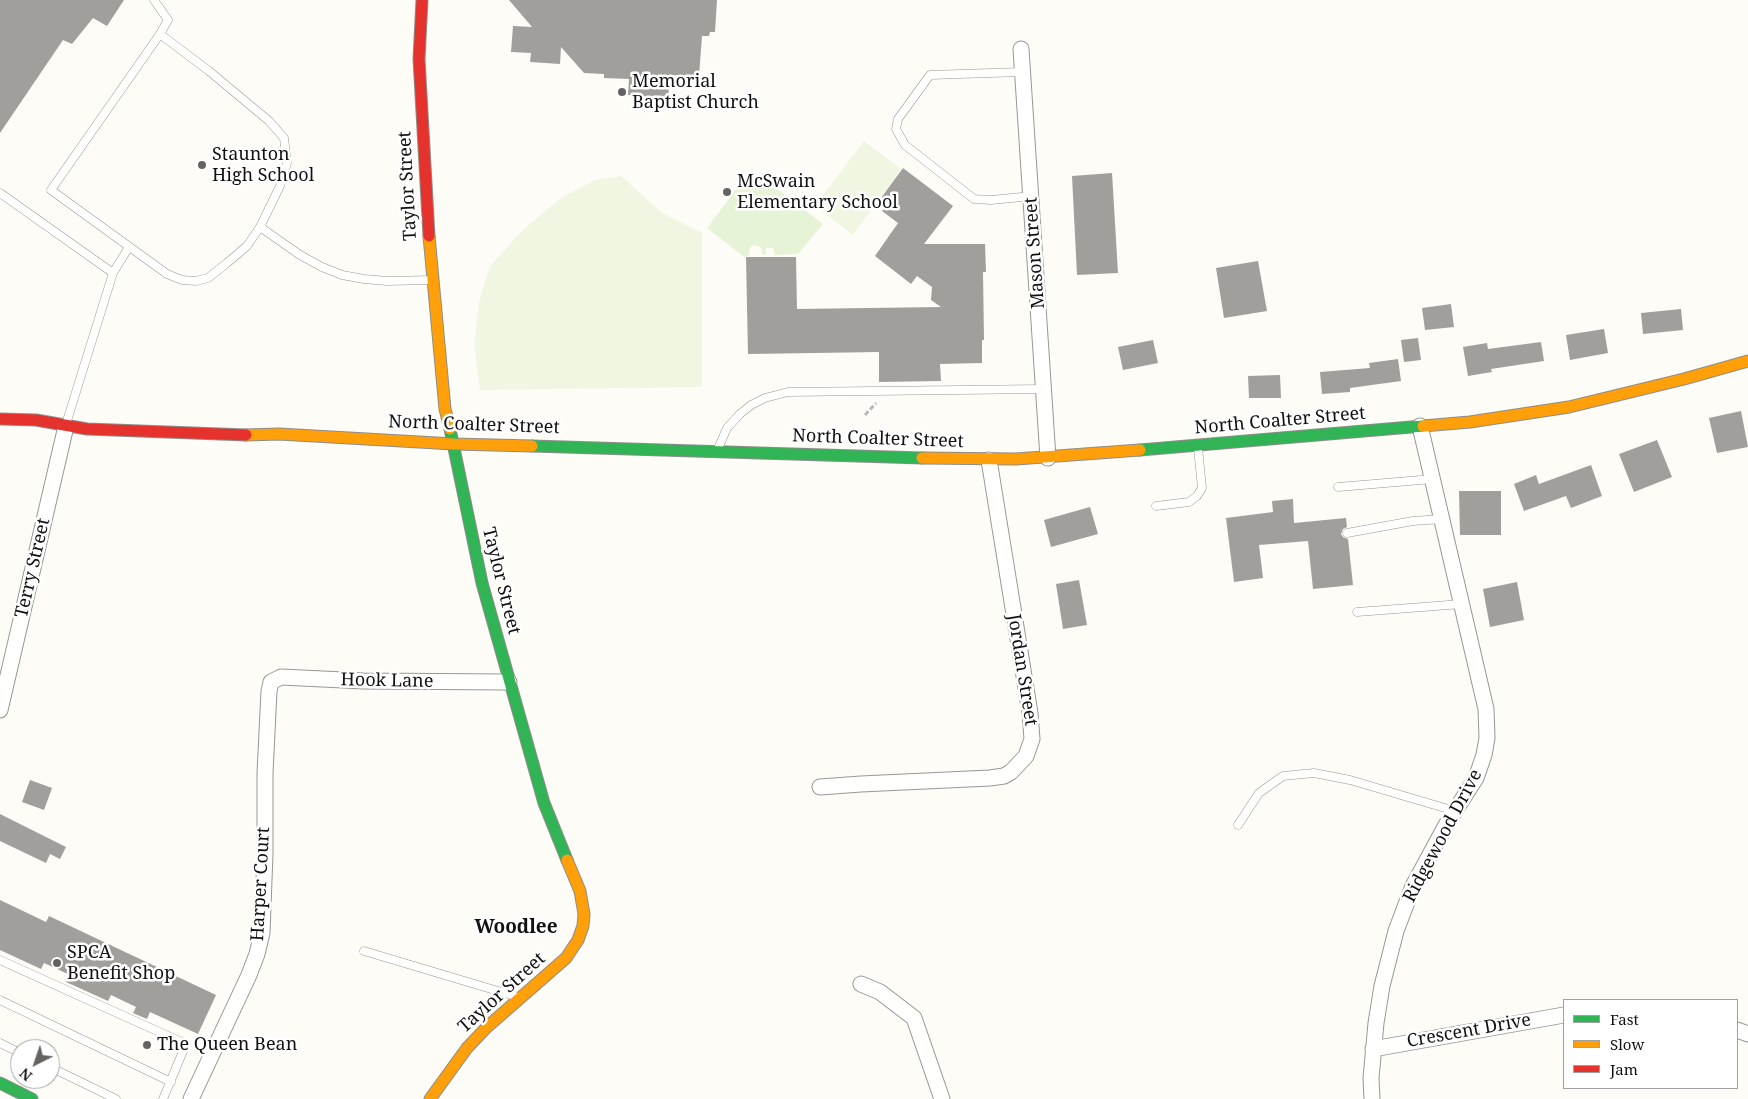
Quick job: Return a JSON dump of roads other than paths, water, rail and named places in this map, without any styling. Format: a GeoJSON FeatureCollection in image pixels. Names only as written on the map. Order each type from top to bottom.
{"type":"FeatureCollection","features":[{"type":"Feature","properties":{"kind":"street","name":"Taylor Street"},"geometry":{"type":"LineString","coordinates":[[422,0],[419,59],[426,202],[445,409],[454,444],[482,583],[509,682],[544,803],[580,891],[584,914],[580,935],[572,951],[487,1027],[467,1048],[430,1099]]}},
{"type":"Feature","properties":{"kind":"street","name":"Mason Street"},"geometry":{"type":"LineString","coordinates":[[1021,49],[1048,458]]}},
{"type":"Feature","properties":{"kind":"street","name":"North Coalter Street"},"geometry":{"type":"LineString","coordinates":[[0,419],[36,420],[87,429],[232,435],[279,434],[454,444],[989,460],[1048,458],[1470,422],[1569,407],[1684,380],[1748,361]]}},
{"type":"Feature","properties":{"kind":"street","name":"Terry Street"},"geometry":{"type":"LineString","coordinates":[[0,710],[66,426]]}},
{"type":"Feature","properties":{"kind":"street","name":"Ridgewood Drive"},"geometry":{"type":"LineString","coordinates":[[1372,1099],[1373,1049],[1382,986],[1396,931],[1413,886],[1438,838],[1472,786],[1479,771],[1488,730],[1486,709],[1420,426]]}},
{"type":"Feature","properties":{"kind":"street","name":"Jordan Street"},"geometry":{"type":"LineString","coordinates":[[820,788],[1004,776],[1011,772],[1026,756],[1032,739],[1030,720],[989,460]]}},
{"type":"Feature","properties":{"kind":"street","name":"Hook Lane"},"geometry":{"type":"LineString","coordinates":[[269,686],[273,680],[281,677],[364,681],[509,682]]}},
{"type":"Feature","properties":{"kind":"street","name":"Harper Court"},"geometry":{"type":"LineString","coordinates":[[192,1099],[251,970],[262,933],[265,854],[265,773],[269,686]]}},
{"type":"Feature","properties":{"kind":"street"},"geometry":{"type":"LineString","coordinates":[[861,984],[880,992],[914,1018],[942,1099]]}},
{"type":"Feature","properties":{"kind":"street","name":"Crescent Drive"},"geometry":{"type":"LineString","coordinates":[[1373,1049],[1563,1015]]}},
{"type":"Feature","properties":{"kind":"street"},"geometry":{"type":"LineString","coordinates":[[0,1083],[32,1099]]}},
{"type":"Feature","properties":{"kind":"lane"},"geometry":{"type":"LineString","coordinates":[[154,0],[168,20],[51,190],[167,274],[182,280],[196,281],[208,278],[227,263],[247,246],[260,227],[280,186],[287,163],[284,138],[268,121],[209,71],[160,34]]}},
{"type":"Feature","properties":{"kind":"lane"},"geometry":{"type":"LineString","coordinates":[[1022,72],[930,75],[898,119],[896,129],[905,145],[974,199],[991,200],[1032,196]]}},
{"type":"Feature","properties":{"kind":"lane"},"geometry":{"type":"LineString","coordinates":[[0,193],[113,273]]}},
{"type":"Feature","properties":{"kind":"lane"},"geometry":{"type":"LineString","coordinates":[[260,227],[300,255],[342,275],[387,281],[432,280]]}},
{"type":"Feature","properties":{"kind":"lane"},"geometry":{"type":"LineString","coordinates":[[66,426],[113,273],[130,247]]}},
{"type":"Feature","properties":{"kind":"lane"},"geometry":{"type":"LineString","coordinates":[[717,451],[727,428],[740,414],[758,402],[788,392],[1043,389]]}},
{"type":"Feature","properties":{"kind":"lane"},"geometry":{"type":"LineString","coordinates":[[1156,506],[1189,502],[1198,496],[1202,488],[1198,446]]}},
{"type":"Feature","properties":{"kind":"lane"},"geometry":{"type":"LineString","coordinates":[[1338,487],[1432,479]]}},
{"type":"Feature","properties":{"kind":"lane"},"geometry":{"type":"LineString","coordinates":[[1347,533],[1413,521],[1442,519]]}},
{"type":"Feature","properties":{"kind":"lane"},"geometry":{"type":"LineString","coordinates":[[1357,612],[1462,604]]}},
{"type":"Feature","properties":{"kind":"lane"},"geometry":{"type":"LineString","coordinates":[[1238,825],[1259,792],[1283,776],[1314,773],[1350,780],[1455,811]]}},
{"type":"Feature","properties":{"kind":"lane"},"geometry":{"type":"LineString","coordinates":[[364,951],[520,998]]}},
{"type":"Feature","properties":{"kind":"lane"},"geometry":{"type":"LineString","coordinates":[[0,960],[186,1044],[163,1099]]}},
{"type":"Feature","properties":{"kind":"lane"},"geometry":{"type":"LineString","coordinates":[[0,1000],[170,1082]]}},
{"type":"Feature","properties":{"kind":"lane"},"geometry":{"type":"LineString","coordinates":[[60,1072],[116,1099]]}},
{"type":"Feature","properties":{"kind":"place","name":"Memorial Baptist Church"},"geometry":{"type":"Point","coordinates":[622,92]}},
{"type":"Feature","properties":{"kind":"place","name":"Staunton High School"},"geometry":{"type":"Point","coordinates":[202,165]}},
{"type":"Feature","properties":{"kind":"place","name":"McSwain Elementary School"},"geometry":{"type":"Point","coordinates":[727,192]}},
{"type":"Feature","properties":{"kind":"place","name":"SPCA Benefit Shop"},"geometry":{"type":"Point","coordinates":[57,963]}},
{"type":"Feature","properties":{"kind":"place","name":"The Queen Bean"},"geometry":{"type":"Point","coordinates":[147,1045]}},
{"type":"Feature","properties":{"kind":"district","name":"Woodlee"},"geometry":{"type":"Point","coordinates":[516,928]}}]}
